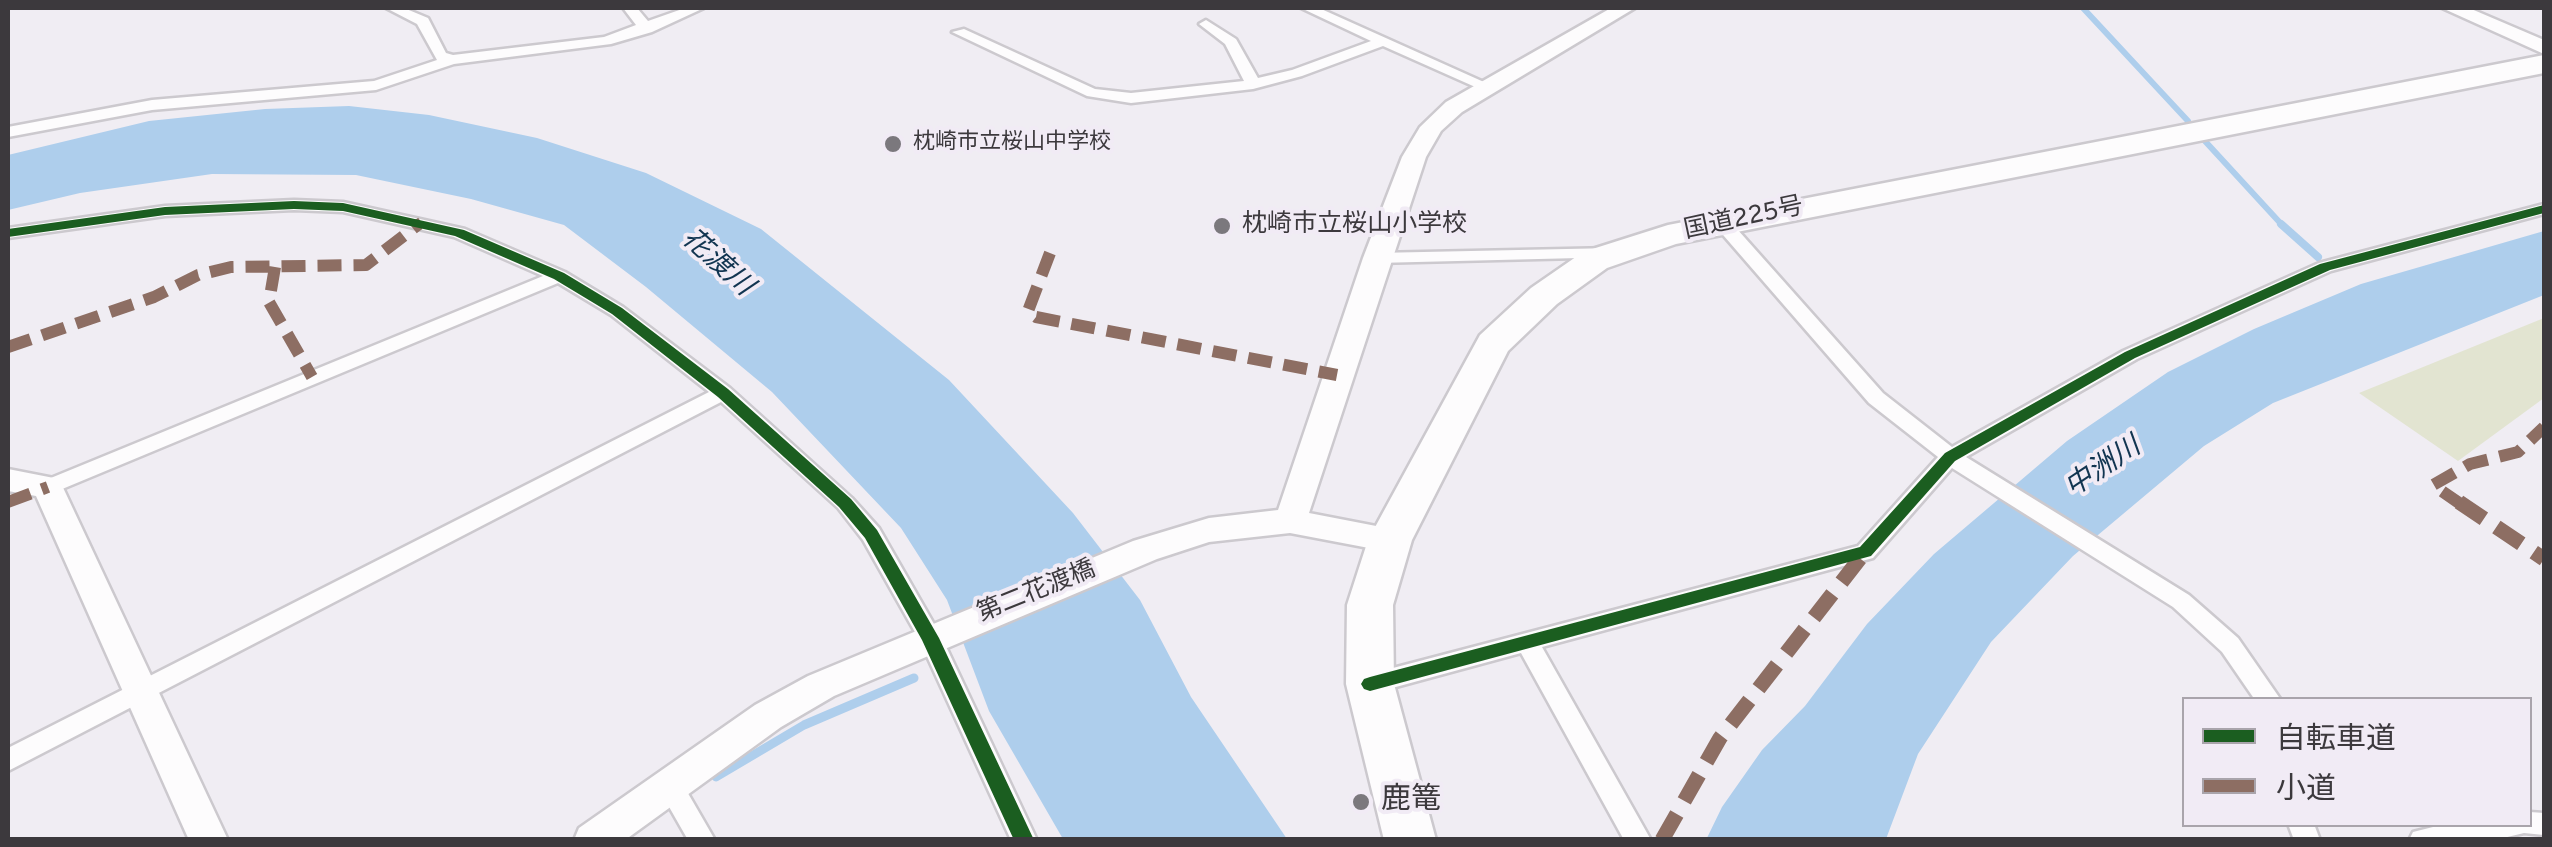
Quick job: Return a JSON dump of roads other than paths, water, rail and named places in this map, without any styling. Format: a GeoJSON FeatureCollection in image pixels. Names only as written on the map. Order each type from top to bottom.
{"type":"FeatureCollection","features":[{"type":"Feature","properties":{"kind":"highway","name":"国道225号"},"geometry":{"type":"LineString","coordinates":[[1410,840],[1389,772],[1370,684],[1370,605],[1390,540],[1493,344],[1544,296],[1594,260],[1723,224],[2544,64]]}},
{"type":"Feature","properties":{"kind":"street"},"geometry":{"type":"LineString","coordinates":[[392,8],[423,21],[440,56],[452,60]]}},
{"type":"Feature","properties":{"kind":"street"},"geometry":{"type":"LineString","coordinates":[[630,8],[647,29]]}},
{"type":"Feature","properties":{"kind":"street"},"geometry":{"type":"LineString","coordinates":[[8,132],[169,103],[376,85],[452,60],[606,41],[697,8]]}},
{"type":"Feature","properties":{"kind":"street"},"geometry":{"type":"LineString","coordinates":[[1308,8],[1379,42],[1397,44],[1487,87]]}},
{"type":"Feature","properties":{"kind":"street"},"geometry":{"type":"LineString","coordinates":[[1290,521],[1376,258],[1414,157],[1432,127],[1487,87],[1625,8]]}},
{"type":"Feature","properties":{"kind":"street"},"geometry":{"type":"LineString","coordinates":[[2452,8],[2544,48]]}},
{"type":"Feature","properties":{"kind":"street"},"geometry":{"type":"LineString","coordinates":[[1206,24],[1231,42],[1253,84]]}},
{"type":"Feature","properties":{"kind":"street"},"geometry":{"type":"LineString","coordinates":[[959,32],[1046,75],[1102,95],[1156,97],[1253,84],[1297,73],[1379,42]]}},
{"type":"Feature","properties":{"kind":"street"},"geometry":{"type":"LineString","coordinates":[[8,233],[165,212],[343,207],[459,234],[559,276],[617,312],[723,393],[846,503],[889,558],[934,636],[1024,840]]}},
{"type":"Feature","properties":{"kind":"street"},"geometry":{"type":"LineString","coordinates":[[1370,684],[1865,552],[1950,456],[2130,355],[2325,267],[2544,209]]}},
{"type":"Feature","properties":{"kind":"street"},"geometry":{"type":"LineString","coordinates":[[1723,224],[1876,398],[1970,471],[2181,602],[2230,645],[2267,697]]}},
{"type":"Feature","properties":{"kind":"street"},"geometry":{"type":"LineString","coordinates":[[1376,258],[1617,253]]}},
{"type":"Feature","properties":{"kind":"street"},"geometry":{"type":"LineString","coordinates":[[8,480],[48,486],[559,276]]}},
{"type":"Feature","properties":{"kind":"street"},"geometry":{"type":"LineString","coordinates":[[8,760],[723,393]]}},
{"type":"Feature","properties":{"kind":"street"},"geometry":{"type":"LineString","coordinates":[[48,486],[209,840]]}},
{"type":"Feature","properties":{"kind":"street","name":"第二花渡橋"},"geometry":{"type":"LineString","coordinates":[[594,840],[768,716],[821,686],[1145,550],[1208,530],[1290,521],[1390,540]]}},
{"type":"Feature","properties":{"kind":"street"},"geometry":{"type":"LineString","coordinates":[[1527,642],[1638,840]]}},
{"type":"Feature","properties":{"kind":"street"},"geometry":{"type":"LineString","coordinates":[[669,784],[702,840]]}},
{"type":"Feature","properties":{"kind":"street"},"geometry":{"type":"LineString","coordinates":[[2422,840],[2500,827]]}},
{"type":"Feature","properties":{"kind":"water","name":"花渡川"},"geometry":{"type":"Polygon","coordinates":[[[349,106],[429,115],[537,138],[646,173],[761,229],[949,380],[1073,513],[1140,600],[1191,697],[1287,839],[1063,839],[989,711],[947,600],[901,528],[772,392],[564,225],[471,199],[356,175],[212,174],[80,193],[8,210],[8,155],[149,121],[265,109],[349,106]]]}},
{"type":"Feature","properties":{"kind":"water","name":"中洲川"},"geometry":{"type":"Polygon","coordinates":[[[2544,231],[2544,295],[2273,403],[2204,446],[2073,556],[1991,642],[1918,754],[1886,839],[1706,840],[1722,807],[1762,750],[1805,706],[1867,624],[1934,554],[2067,441],[2168,372],[2254,329],[2361,284],[2544,231]]]}},
{"type":"Feature","properties":{"kind":"waterway"},"geometry":{"type":"LineString","coordinates":[[2083,8],[2188,121]]}},
{"type":"Feature","properties":{"kind":"waterway"},"geometry":{"type":"LineString","coordinates":[[2204,140],[2282,225]]}},
{"type":"Feature","properties":{"kind":"waterway"},"geometry":{"type":"LineString","coordinates":[[2282,225],[2318,257]]}},
{"type":"Feature","properties":{"kind":"waterway"},"geometry":{"type":"LineString","coordinates":[[716,777],[804,725],[914,678]]}},
{"type":"Feature","properties":{"kind":"place","name":"枕崎市立桜山中学校"},"geometry":{"type":"Point","coordinates":[893,144]}},
{"type":"Feature","properties":{"kind":"place","name":"枕崎市立桜山小学校"},"geometry":{"type":"Point","coordinates":[1222,226]}},
{"type":"Feature","properties":{"kind":"place","name":"鹿篭"},"geometry":{"type":"Point","coordinates":[1361,802]}}]}
